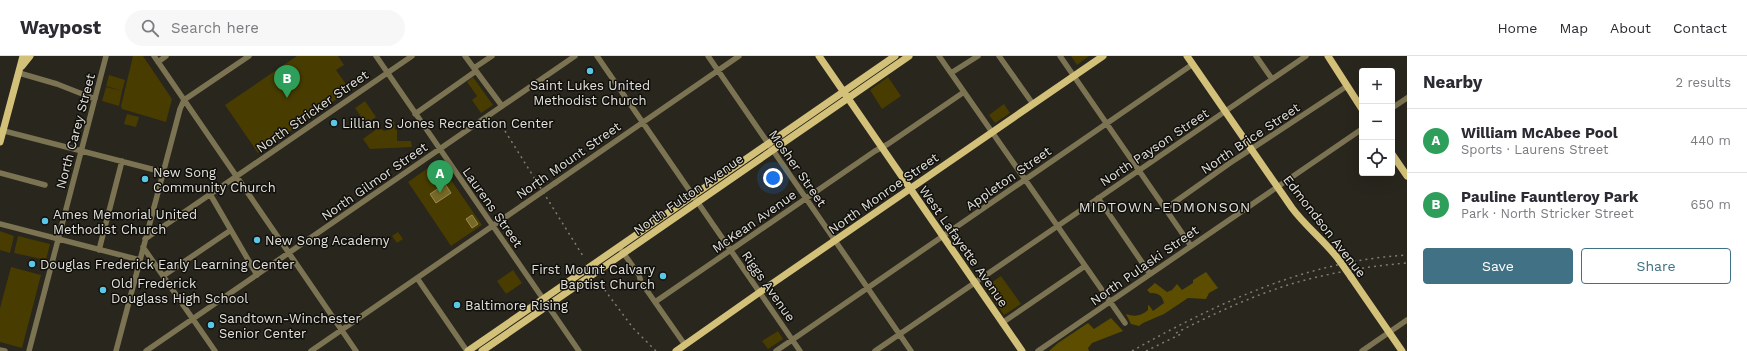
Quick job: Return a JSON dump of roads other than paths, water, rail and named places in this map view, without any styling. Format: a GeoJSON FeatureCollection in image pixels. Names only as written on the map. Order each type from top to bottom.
{"type":"FeatureCollection","features":[{"type":"Feature","properties":{"kind":"main road"},"geometry":{"type":"LineString","coordinates":[[0,142],[23,56]]}},
{"type":"Feature","properties":{"kind":"main road"},"geometry":{"type":"LineString","coordinates":[[19,71],[30,56]]}},
{"type":"Feature","properties":{"kind":"main road","name":"West Lafayette Avenue"},"geometry":{"type":"LineString","coordinates":[[818,56],[1022,351]]}},
{"type":"Feature","properties":{"kind":"main road","name":"North Fulton Avenue"},"geometry":{"type":"LineString","coordinates":[[482,351],[773,150],[895,56]]}},
{"type":"Feature","properties":{"kind":"main road","name":"North Fulton Avenue"},"geometry":{"type":"LineString","coordinates":[[468,351],[768,143],[909,56]]}},
{"type":"Feature","properties":{"kind":"main road","name":"North Monroe Street"},"geometry":{"type":"LineString","coordinates":[[676,351],[1103,56]]}},
{"type":"Feature","properties":{"kind":"main road","name":"Edmondson Avenue"},"geometry":{"type":"LineString","coordinates":[[1187,56],[1300,219],[1326,244],[1339,260],[1402,351]]}},
{"type":"Feature","properties":{"kind":"main road"},"geometry":{"type":"LineString","coordinates":[[1322,56],[1332,70],[1342,78]]}},
{"type":"Feature","properties":{"kind":"main road"},"geometry":{"type":"LineString","coordinates":[[1328,56],[1359,104]]}},
{"type":"Feature","properties":{"kind":"main road"},"geometry":{"type":"LineString","coordinates":[[1395,158],[1407,176]]}},
{"type":"Feature","properties":{"kind":"street","name":"North Carey Street"},"geometry":{"type":"LineString","coordinates":[[29,351],[106,56]]}},
{"type":"Feature","properties":{"kind":"street"},"geometry":{"type":"LineString","coordinates":[[154,56],[356,351]]}},
{"type":"Feature","properties":{"kind":"street"},"geometry":{"type":"LineString","coordinates":[[158,62],[166,56]]}},
{"type":"Feature","properties":{"kind":"street"},"geometry":{"type":"LineString","coordinates":[[116,351],[180,109],[184,100],[248,56]]}},
{"type":"Feature","properties":{"kind":"street","name":"Laurens Street"},"geometry":{"type":"LineString","coordinates":[[376,56],[579,351]]}},
{"type":"Feature","properties":{"kind":"street","name":"North Stricker Street"},"geometry":{"type":"LineString","coordinates":[[145,239],[412,56]]}},
{"type":"Feature","properties":{"kind":"street"},"geometry":{"type":"LineString","coordinates":[[465,56],[502,106]]}},
{"type":"Feature","properties":{"kind":"street"},"geometry":{"type":"LineString","coordinates":[[415,114],[492,56]]}},
{"type":"Feature","properties":{"kind":"street","name":"North Gilmor Street"},"geometry":{"type":"LineString","coordinates":[[146,351],[575,56]]}},
{"type":"Feature","properties":{"kind":"street","name":"Riggs Avenue"},"geometry":{"type":"LineString","coordinates":[[597,56],[800,351]]}},
{"type":"Feature","properties":{"kind":"street","name":"Mosher Street"},"geometry":{"type":"LineString","coordinates":[[708,56],[911,351]]}},
{"type":"Feature","properties":{"kind":"street","name":"North Mount Street"},"geometry":{"type":"LineString","coordinates":[[311,351],[739,56]]}},
{"type":"Feature","properties":{"kind":"street"},"geometry":{"type":"LineString","coordinates":[[940,56],[1125,323]]}},
{"type":"Feature","properties":{"kind":"street"},"geometry":{"type":"LineString","coordinates":[[951,73],[978,56]]}},
{"type":"Feature","properties":{"kind":"street"},"geometry":{"type":"LineString","coordinates":[[1000,56],[1033,104]]}},
{"type":"Feature","properties":{"kind":"street"},"geometry":{"type":"LineString","coordinates":[[1060,56],[1191,246]]}},
{"type":"Feature","properties":{"kind":"street"},"geometry":{"type":"LineString","coordinates":[[1256,56],[1272,79]]}},
{"type":"Feature","properties":{"kind":"street","name":"North Payson Street"},"geometry":{"type":"LineString","coordinates":[[875,351],[1306,56]]}},
{"type":"Feature","properties":{"kind":"street","name":"Appleton Street"},"geometry":{"type":"LineString","coordinates":[[776,351],[1193,64]]}},
{"type":"Feature","properties":{"kind":"street"},"geometry":{"type":"LineString","coordinates":[[19,71],[95,99]]}},
{"type":"Feature","properties":{"kind":"street","name":"North Brice Street"},"geometry":{"type":"LineString","coordinates":[[1165,209],[1347,86]]}},
{"type":"Feature","properties":{"kind":"street","name":"McKean Avenue"},"geometry":{"type":"LineString","coordinates":[[655,302],[964,92]]}},
{"type":"Feature","properties":{"kind":"street"},"geometry":{"type":"LineString","coordinates":[[1395,106],[1407,98]]}},
{"type":"Feature","properties":{"kind":"street"},"geometry":{"type":"LineString","coordinates":[[2,130],[163,172]]}},
{"type":"Feature","properties":{"kind":"street","name":"North Pulaski Street"},"geometry":{"type":"LineString","coordinates":[[1038,351],[1359,131]]}},
{"type":"Feature","properties":{"kind":"street"},"geometry":{"type":"LineString","coordinates":[[99,250],[122,161]]}},
{"type":"Feature","properties":{"kind":"street"},"geometry":{"type":"LineString","coordinates":[[0,173],[45,185]]}},
{"type":"Feature","properties":{"kind":"street"},"geometry":{"type":"LineString","coordinates":[[210,194],[257,275]]}},
{"type":"Feature","properties":{"kind":"street"},"geometry":{"type":"LineString","coordinates":[[1098,198],[1150,274]]}},
{"type":"Feature","properties":{"kind":"street"},"geometry":{"type":"LineString","coordinates":[[0,224],[140,260]]}},
{"type":"Feature","properties":{"kind":"street"},"geometry":{"type":"LineString","coordinates":[[163,276],[231,230]]}},
{"type":"Feature","properties":{"kind":"street"},"geometry":{"type":"LineString","coordinates":[[619,246],[685,345]]}},
{"type":"Feature","properties":{"kind":"street"},"geometry":{"type":"LineString","coordinates":[[143,247],[215,351]]}},
{"type":"Feature","properties":{"kind":"street","name":"West Lafayette Avenue"},"geometry":{"type":"LineString","coordinates":[[1022,351],[1002,322],[1085,266]]}},
{"type":"Feature","properties":{"kind":"street"},"geometry":{"type":"LineString","coordinates":[[417,278],[468,351]]}},
{"type":"Feature","properties":{"kind":"street"},"geometry":{"type":"LineString","coordinates":[[1362,351],[1407,320]]}},
{"type":"Feature","properties":{"kind":"street"},"geometry":{"type":"LineString","coordinates":[[0,350],[5,351]]}},
{"type":"Feature","properties":{"kind":"railway"},"geometry":{"type":"LineString","coordinates":[[505,131],[583,256]]}},
{"type":"Feature","properties":{"kind":"railway"},"geometry":{"type":"LineString","coordinates":[[1132,351],[1164,333],[1230,301],[1298,275],[1370,259],[1407,255]]}},
{"type":"Feature","properties":{"kind":"railway"},"geometry":{"type":"LineString","coordinates":[[1176,333],[1236,304],[1298,282],[1352,270],[1407,263]]}},
{"type":"Feature","properties":{"kind":"railway"},"geometry":{"type":"LineString","coordinates":[[601,285],[633,328],[656,351]]}},
{"type":"Feature","properties":{"kind":"railway"},"geometry":{"type":"LineString","coordinates":[[1146,351],[1183,333]]}},
{"type":"Feature","properties":{"kind":"place","name":"Saint Lukes United Methodist Church"},"geometry":{"type":"Point","coordinates":[590,71]}},
{"type":"Feature","properties":{"kind":"place","name":"Pauline Fauntleroy Park"},"geometry":{"type":"Point","coordinates":[287,98]}},
{"type":"Feature","properties":{"kind":"place","name":"Lillian S Jones Recreation Center"},"geometry":{"type":"Point","coordinates":[334,123]}},
{"type":"Feature","properties":{"kind":"place","name":"New Song Community Church"},"geometry":{"type":"Point","coordinates":[145,179]}},
{"type":"Feature","properties":{"kind":"place","name":"William McAbee Pool"},"geometry":{"type":"Point","coordinates":[440,193]}},
{"type":"Feature","properties":{"kind":"place","name":"Ames Memorial United Methodist Church"},"geometry":{"type":"Point","coordinates":[45,221]}},
{"type":"Feature","properties":{"kind":"place","name":"New Song Academy"},"geometry":{"type":"Point","coordinates":[257,240]}},
{"type":"Feature","properties":{"kind":"place","name":"Douglas Frederick Early Learning Center"},"geometry":{"type":"Point","coordinates":[32,264]}},
{"type":"Feature","properties":{"kind":"place","name":"First Mount Calvary Baptist Church"},"geometry":{"type":"Point","coordinates":[663,276]}},
{"type":"Feature","properties":{"kind":"place","name":"Old Frederick Douglass High School"},"geometry":{"type":"Point","coordinates":[103,290]}},
{"type":"Feature","properties":{"kind":"place","name":"Baltimore Rising"},"geometry":{"type":"Point","coordinates":[457,305]}},
{"type":"Feature","properties":{"kind":"place","name":"Sandtown-Winchester Senior Center"},"geometry":{"type":"Point","coordinates":[211,325]}},
{"type":"Feature","properties":{"kind":"district","name":"MIDTOWN-EDMONSON"},"geometry":{"type":"Point","coordinates":[1165,207]}}]}
